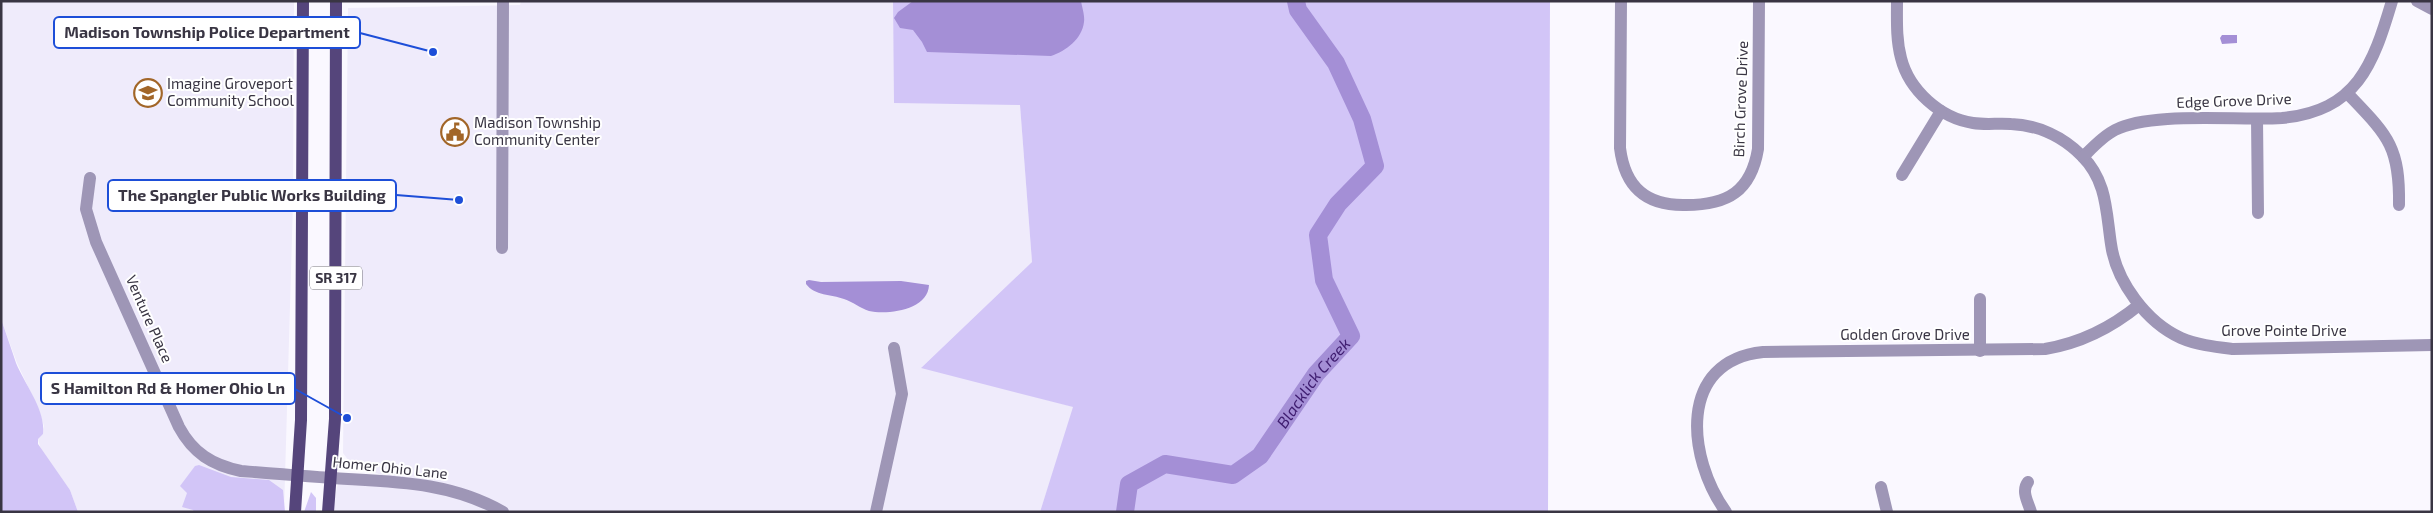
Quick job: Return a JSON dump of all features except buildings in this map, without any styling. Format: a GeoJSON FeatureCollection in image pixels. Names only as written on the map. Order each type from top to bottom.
{"type":"FeatureCollection","features":[{"type":"Feature","properties":{"kind":"main road","name":"SR 317"},"geometry":{"type":"LineString","coordinates":[[295,512],[302,420],[303,1]]}},
{"type":"Feature","properties":{"kind":"main road","name":"SR 317"},"geometry":{"type":"LineString","coordinates":[[328,512],[332,478],[335,391],[336,1]]}},
{"type":"Feature","properties":{"kind":"street"},"geometry":{"type":"LineString","coordinates":[[502,248],[503,1]]}},
{"type":"Feature","properties":{"kind":"street","name":"Birch Grove Drive"},"geometry":{"type":"LineString","coordinates":[[1621,1],[1620,148],[1622,164],[1627,177],[1636,189],[1648,198],[1677,205],[1716,203],[1730,197],[1741,189],[1753,170],[1758,149],[1759,1]]}},
{"type":"Feature","properties":{"kind":"street","name":"Grove Pointe Drive"},"geometry":{"type":"LineString","coordinates":[[1897,1],[1897,40],[1906,72],[1924,96],[1941,111],[1974,123],[2021,125],[2042,129],[2060,139],[2083,157],[2103,188],[2113,256],[2122,277],[2139,304],[2152,318],[2181,338],[2216,347],[2402,348],[2432,345]]}},
{"type":"Feature","properties":{"kind":"street","name":"Edge Grove Drive"},"geometry":{"type":"LineString","coordinates":[[2083,157],[2108,134],[2135,122],[2296,117],[2336,102],[2359,81],[2371,64],[2392,1]]}},
{"type":"Feature","properties":{"kind":"street"},"geometry":{"type":"LineString","coordinates":[[2417,1],[2432,8]]}},
{"type":"Feature","properties":{"kind":"street"},"geometry":{"type":"LineString","coordinates":[[2347,93],[2378,126],[2393,150],[2400,176],[2399,204]]}},
{"type":"Feature","properties":{"kind":"street"},"geometry":{"type":"LineString","coordinates":[[1902,175],[1941,111]]}},
{"type":"Feature","properties":{"kind":"street"},"geometry":{"type":"LineString","coordinates":[[2257,119],[2258,213]]}},
{"type":"Feature","properties":{"kind":"street","name":"Venture Place"},"geometry":{"type":"LineString","coordinates":[[90,178],[86,209],[96,242],[187,442],[204,458],[224,468],[299,476]]}},
{"type":"Feature","properties":{"kind":"street"},"geometry":{"type":"LineString","coordinates":[[1980,298],[1980,351]]}},
{"type":"Feature","properties":{"kind":"street","name":"Golden Grove Drive"},"geometry":{"type":"LineString","coordinates":[[1726,512],[1714,492],[1704,467],[1697,419],[1701,395],[1711,377],[1730,361],[1748,354],[2030,351],[2080,341],[2124,317],[2139,304]]}},
{"type":"Feature","properties":{"kind":"street"},"geometry":{"type":"LineString","coordinates":[[876,512],[902,394],[894,348]]}},
{"type":"Feature","properties":{"kind":"street","name":"Homer Ohio Lane"},"geometry":{"type":"LineString","coordinates":[[299,476],[442,487],[476,498],[503,512]]}},
{"type":"Feature","properties":{"kind":"street"},"geometry":{"type":"LineString","coordinates":[[2028,482],[2024,489],[2031,512]]}},
{"type":"Feature","properties":{"kind":"street"},"geometry":{"type":"LineString","coordinates":[[1881,487],[1887,512]]}},
{"type":"Feature","properties":{"kind":"shaded area"},"geometry":{"type":"Polygon","coordinates":[[[1,1],[294,1],[293,203],[284,512],[78,512],[70,490],[41,450],[38,439],[43,434],[44,426],[39,410],[17,363],[1,319],[1,1]]]}},
{"type":"Feature","properties":{"kind":"shaded area"},"geometry":{"type":"Polygon","coordinates":[[[521,1],[893,1],[895,103],[1020,104],[1032,262],[922,367],[1074,407],[1040,512],[332,512],[339,478],[400,481],[352,465],[343,453],[348,8],[520,5],[521,1]]]}},
{"type":"Feature","properties":{"kind":"shaded area"},"geometry":{"type":"Polygon","coordinates":[[[893,1],[1550,1],[1548,512],[1040,512],[1073,407],[921,368],[1032,262],[1020,105],[894,103],[893,1]]]}},
{"type":"Feature","properties":{"kind":"shaded area"},"geometry":{"type":"Polygon","coordinates":[[[913,1],[1081,1],[1084,22],[1077,39],[1062,51],[1051,56],[927,52],[913,30],[900,28],[894,18],[898,12],[913,1]]]}},
{"type":"Feature","properties":{"kind":"shaded area"},"geometry":{"type":"Polygon","coordinates":[[[2222,35],[2237,35],[2237,43],[2222,44],[2220,38],[2222,35]]]}},
{"type":"Feature","properties":{"kind":"shaded area"},"geometry":{"type":"Polygon","coordinates":[[[806,281],[821,282],[901,281],[929,285],[927,293],[915,305],[896,311],[877,312],[866,310],[839,297],[814,291],[806,284],[806,281]]]}},
{"type":"Feature","properties":{"kind":"shaded area"},"geometry":{"type":"Polygon","coordinates":[[[1,319],[16,363],[41,416],[43,434],[38,439],[38,444],[70,490],[78,512],[1,512],[1,319]]]}},
{"type":"Feature","properties":{"kind":"shaded area"},"geometry":{"type":"Polygon","coordinates":[[[199,465],[231,477],[269,480],[283,490],[285,512],[194,512],[182,507],[187,493],[180,486],[195,466],[199,465]]]}},
{"type":"Feature","properties":{"kind":"shaded area"},"geometry":{"type":"Polygon","coordinates":[[[311,492],[316,498],[316,512],[304,512],[311,492]]]}},
{"type":"Feature","properties":{"kind":"waterway","name":"Blacklick Creek"},"geometry":{"type":"LineString","coordinates":[[1125,512],[1129,484],[1165,464],[1233,475],[1260,456],[1316,374],[1351,336],[1324,280],[1318,235],[1338,204],[1375,166],[1362,119],[1336,63],[1298,10],[1296,1]]}},
{"type":"Feature","properties":{"kind":"place","name":"Madison Township Police Department"},"geometry":{"type":"Point","coordinates":[433,52]}},
{"type":"Feature","properties":{"kind":"place","name":"Imagine Groveport Community School"},"geometry":{"type":"Point","coordinates":[148,93]}},
{"type":"Feature","properties":{"kind":"place","name":"Madison Township Community Center"},"geometry":{"type":"Point","coordinates":[455,132]}},
{"type":"Feature","properties":{"kind":"place","name":"The Spangler Public Works Building"},"geometry":{"type":"Point","coordinates":[459,200]}},
{"type":"Feature","properties":{"kind":"place","name":"S Hamilton Rd & Homer Ohio Ln"},"geometry":{"type":"Point","coordinates":[347,418]}}]}
